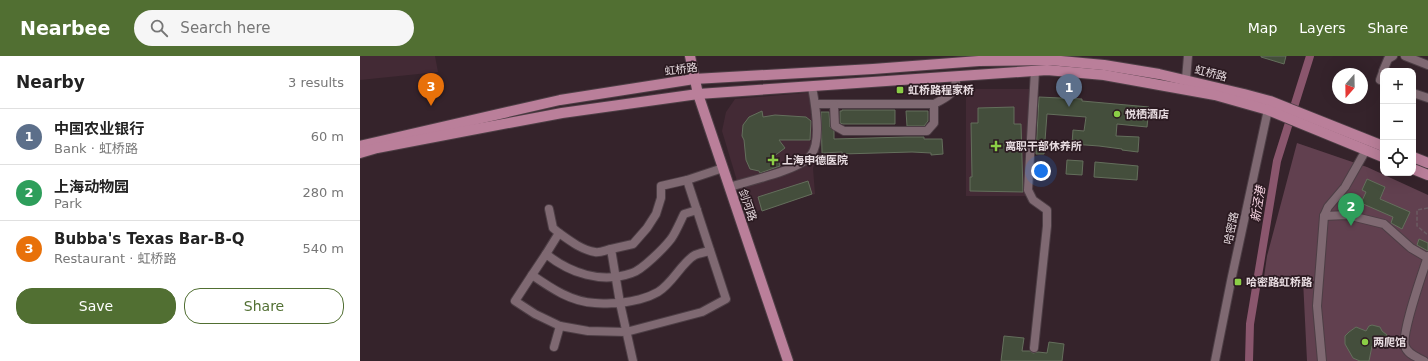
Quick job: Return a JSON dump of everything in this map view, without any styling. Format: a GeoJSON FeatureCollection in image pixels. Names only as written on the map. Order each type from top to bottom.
{"type":"FeatureCollection","features":[{"type":"Feature","properties":{"kind":"main road","name":"剑河路"},"geometry":{"type":"LineString","coordinates":[[690,56],[698,94],[788,361]]}},
{"type":"Feature","properties":{"kind":"main road","name":"虹桥路"},"geometry":{"type":"LineString","coordinates":[[360,146],[560,100],[694,79],[873,69],[979,61],[1049,62],[1104,65],[1186,79],[1269,105],[1306,120],[1380,145]]}},
{"type":"Feature","properties":{"kind":"main road","name":"虹桥路"},"geometry":{"type":"LineString","coordinates":[[360,153],[378,148],[562,113],[698,94],[1035,71],[1049,62],[1104,75],[1269,105]]}},
{"type":"Feature","properties":{"kind":"main road","name":"虹桥路"},"geometry":{"type":"LineString","coordinates":[[1306,120],[1380,156]]}},
{"type":"Feature","properties":{"kind":"main road"},"geometry":{"type":"LineString","coordinates":[[1416,159],[1428,163]]}},
{"type":"Feature","properties":{"kind":"main road"},"geometry":{"type":"LineString","coordinates":[[1416,170],[1428,176]]}},
{"type":"Feature","properties":{"kind":"street"},"geometry":{"type":"LineString","coordinates":[[1186,79],[1188,56]]}},
{"type":"Feature","properties":{"kind":"street"},"geometry":{"type":"LineString","coordinates":[[1384,68],[1388,59],[1393,56]]}},
{"type":"Feature","properties":{"kind":"street"},"geometry":{"type":"LineString","coordinates":[[1405,56],[1428,65]]}},
{"type":"Feature","properties":{"kind":"street"},"geometry":{"type":"LineString","coordinates":[[1034,348],[1047,226],[1047,210],[1033,200],[1028,190],[1035,71]]}},
{"type":"Feature","properties":{"kind":"street"},"geometry":{"type":"LineString","coordinates":[[816,104],[934,104],[945,99],[955,89],[957,76]]}},
{"type":"Feature","properties":{"kind":"street"},"geometry":{"type":"LineString","coordinates":[[729,187],[799,165],[811,156],[817,144],[816,104],[812,86]]}},
{"type":"Feature","properties":{"kind":"street"},"geometry":{"type":"LineString","coordinates":[[1416,93],[1428,98]]}},
{"type":"Feature","properties":{"kind":"street"},"geometry":{"type":"LineString","coordinates":[[834,105],[835,126],[844,132],[927,131],[934,123],[934,104]]}},
{"type":"Feature","properties":{"kind":"street","name":"哈密路"},"geometry":{"type":"LineString","coordinates":[[1215,361],[1269,105]]}},
{"type":"Feature","properties":{"kind":"street"},"geometry":{"type":"LineString","coordinates":[[1322,361],[1317,306],[1324,216],[1328,207],[1345,187],[1366,150]]}},
{"type":"Feature","properties":{"kind":"street"},"geometry":{"type":"LineString","coordinates":[[549,209],[553,228],[582,248],[596,252],[633,244],[647,228],[657,208],[661,198],[661,186],[687,180],[723,168]]}},
{"type":"Feature","properties":{"kind":"street"},"geometry":{"type":"LineString","coordinates":[[559,233],[515,301],[535,314],[560,326],[588,331],[626,332],[702,312],[726,299],[687,180]]}},
{"type":"Feature","properties":{"kind":"street"},"geometry":{"type":"LineString","coordinates":[[546,254],[569,269],[585,275],[600,278],[615,277],[633,273],[660,251],[671,238],[684,214],[697,210]]}},
{"type":"Feature","properties":{"kind":"street"},"geometry":{"type":"LineString","coordinates":[[1324,216],[1347,215],[1384,224],[1411,248],[1428,257],[1404,338],[1405,347],[1410,353],[1424,361]]}},
{"type":"Feature","properties":{"kind":"street"},"geometry":{"type":"LineString","coordinates":[[611,249],[620,303],[633,361]]}},
{"type":"Feature","properties":{"kind":"street"},"geometry":{"type":"LineString","coordinates":[[532,275],[549,287],[569,297],[593,303],[620,303],[642,299],[658,292],[674,279],[685,263],[695,255],[710,251]]}},
{"type":"Feature","properties":{"kind":"street"},"geometry":{"type":"LineString","coordinates":[[554,347],[560,326]]}},
{"type":"Feature","properties":{"kind":"path"},"geometry":{"type":"LineString","coordinates":[[1428,208],[1417,210],[1417,226],[1428,234]]}},
{"type":"Feature","properties":{"kind":"shaded area"},"geometry":{"type":"Polygon","coordinates":[[[360,56],[435,56],[438,72],[360,80],[360,56]]]}},
{"type":"Feature","properties":{"kind":"shaded area"},"geometry":{"type":"Polygon","coordinates":[[[966,89],[1029,89],[1028,196],[966,196],[966,89]]]}},
{"type":"Feature","properties":{"kind":"shaded area","name":"上海申德医院"},"geometry":{"type":"Polygon","coordinates":[[[816,92],[818,102],[819,152],[813,168],[815,194],[747,214],[722,131],[726,112],[735,99],[816,92]]]}},
{"type":"Feature","properties":{"kind":"shaded area"},"geometry":{"type":"Polygon","coordinates":[[[1297,143],[1367,167],[1380,173],[1380,176],[1387,176],[1428,195],[1428,361],[1307,361],[1303,280],[1264,277],[1267,256],[1297,143]]]}},
{"type":"Feature","properties":{"kind":"building"},"geometry":{"type":"Polygon","coordinates":[[[1261,56],[1286,56],[1284,64],[1261,56]]]}},
{"type":"Feature","properties":{"kind":"building"},"geometry":{"type":"Polygon","coordinates":[[[1039,97],[1082,99],[1082,101],[1149,107],[1147,127],[1117,124],[1116,136],[1139,137],[1138,152],[1099,146],[1072,144],[1073,130],[1084,131],[1086,117],[1047,114],[1044,154],[1036,154],[1039,97]]]}},
{"type":"Feature","properties":{"kind":"building","name":"离职干部休养所"},"geometry":{"type":"Polygon","coordinates":[[[1014,107],[1014,124],[1021,124],[1023,192],[970,191],[970,177],[972,177],[971,123],[978,123],[978,108],[1014,107]]]}},
{"type":"Feature","properties":{"kind":"building"},"geometry":{"type":"Polygon","coordinates":[[[895,110],[895,124],[843,124],[840,123],[840,111],[895,110]]]}},
{"type":"Feature","properties":{"kind":"building"},"geometry":{"type":"Polygon","coordinates":[[[762,111],[763,117],[775,115],[806,117],[811,121],[810,140],[779,140],[785,148],[773,157],[779,162],[780,166],[760,173],[759,171],[750,169],[746,160],[744,140],[742,136],[743,125],[749,117],[762,111]]]}},
{"type":"Feature","properties":{"kind":"building"},"geometry":{"type":"Polygon","coordinates":[[[906,111],[928,111],[928,121],[924,126],[907,126],[906,111]]]}},
{"type":"Feature","properties":{"kind":"building"},"geometry":{"type":"Polygon","coordinates":[[[821,112],[829,112],[830,127],[834,131],[834,139],[924,137],[924,139],[942,139],[943,154],[931,155],[931,153],[912,152],[842,154],[842,152],[822,153],[821,112]]]}},
{"type":"Feature","properties":{"kind":"building"},"geometry":{"type":"Polygon","coordinates":[[[1067,160],[1083,161],[1082,175],[1066,174],[1067,160]]]}},
{"type":"Feature","properties":{"kind":"building"},"geometry":{"type":"Polygon","coordinates":[[[1095,162],[1138,166],[1137,180],[1094,177],[1095,162]]]}},
{"type":"Feature","properties":{"kind":"building"},"geometry":{"type":"Polygon","coordinates":[[[1367,179],[1385,187],[1380,199],[1410,212],[1402,229],[1391,223],[1393,217],[1361,203],[1366,192],[1362,190],[1367,179]]]}},
{"type":"Feature","properties":{"kind":"building"},"geometry":{"type":"Polygon","coordinates":[[[808,181],[812,194],[762,211],[758,197],[808,181]]]}},
{"type":"Feature","properties":{"kind":"building"},"geometry":{"type":"Polygon","coordinates":[[[1419,239],[1428,243],[1428,251],[1417,245],[1419,239]]]}},
{"type":"Feature","properties":{"kind":"building","name":"两爬馆"},"geometry":{"type":"Polygon","coordinates":[[[1372,325],[1380,327],[1387,335],[1384,343],[1379,347],[1372,346],[1369,361],[1360,361],[1353,358],[1345,344],[1345,336],[1356,327],[1366,331],[1369,326],[1372,325]]]}},
{"type":"Feature","properties":{"kind":"building"},"geometry":{"type":"Polygon","coordinates":[[[1004,336],[1024,338],[1022,351],[1030,351],[1033,353],[1047,353],[1049,342],[1064,344],[1062,361],[1001,361],[1004,336]]]}},
{"type":"Feature","properties":{"kind":"waterway","name":"新泾港"},"geometry":{"type":"LineString","coordinates":[[1249,361],[1250,324],[1277,161],[1310,56]]}},
{"type":"Feature","properties":{"kind":"place","name":"虹桥路程家桥"},"geometry":{"type":"Point","coordinates":[900,90]}},
{"type":"Feature","properties":{"kind":"place","name":"Bubba's Texas Bar-B-Q"},"geometry":{"type":"Point","coordinates":[431,106]}},
{"type":"Feature","properties":{"kind":"place","name":"中国农业银行"},"geometry":{"type":"Point","coordinates":[1069,107]}},
{"type":"Feature","properties":{"kind":"place","name":"悦栖酒店"},"geometry":{"type":"Point","coordinates":[1117,114]}},
{"type":"Feature","properties":{"kind":"place","name":"离职干部休养所"},"geometry":{"type":"Point","coordinates":[996,146]}},
{"type":"Feature","properties":{"kind":"place","name":"上海申德医院"},"geometry":{"type":"Point","coordinates":[773,160]}},
{"type":"Feature","properties":{"kind":"place","name":"上海动物园"},"geometry":{"type":"Point","coordinates":[1351,226]}},
{"type":"Feature","properties":{"kind":"place","name":"哈密路虹桥路"},"geometry":{"type":"Point","coordinates":[1238,282]}},
{"type":"Feature","properties":{"kind":"place","name":"两爬馆"},"geometry":{"type":"Point","coordinates":[1365,342]}}]}
